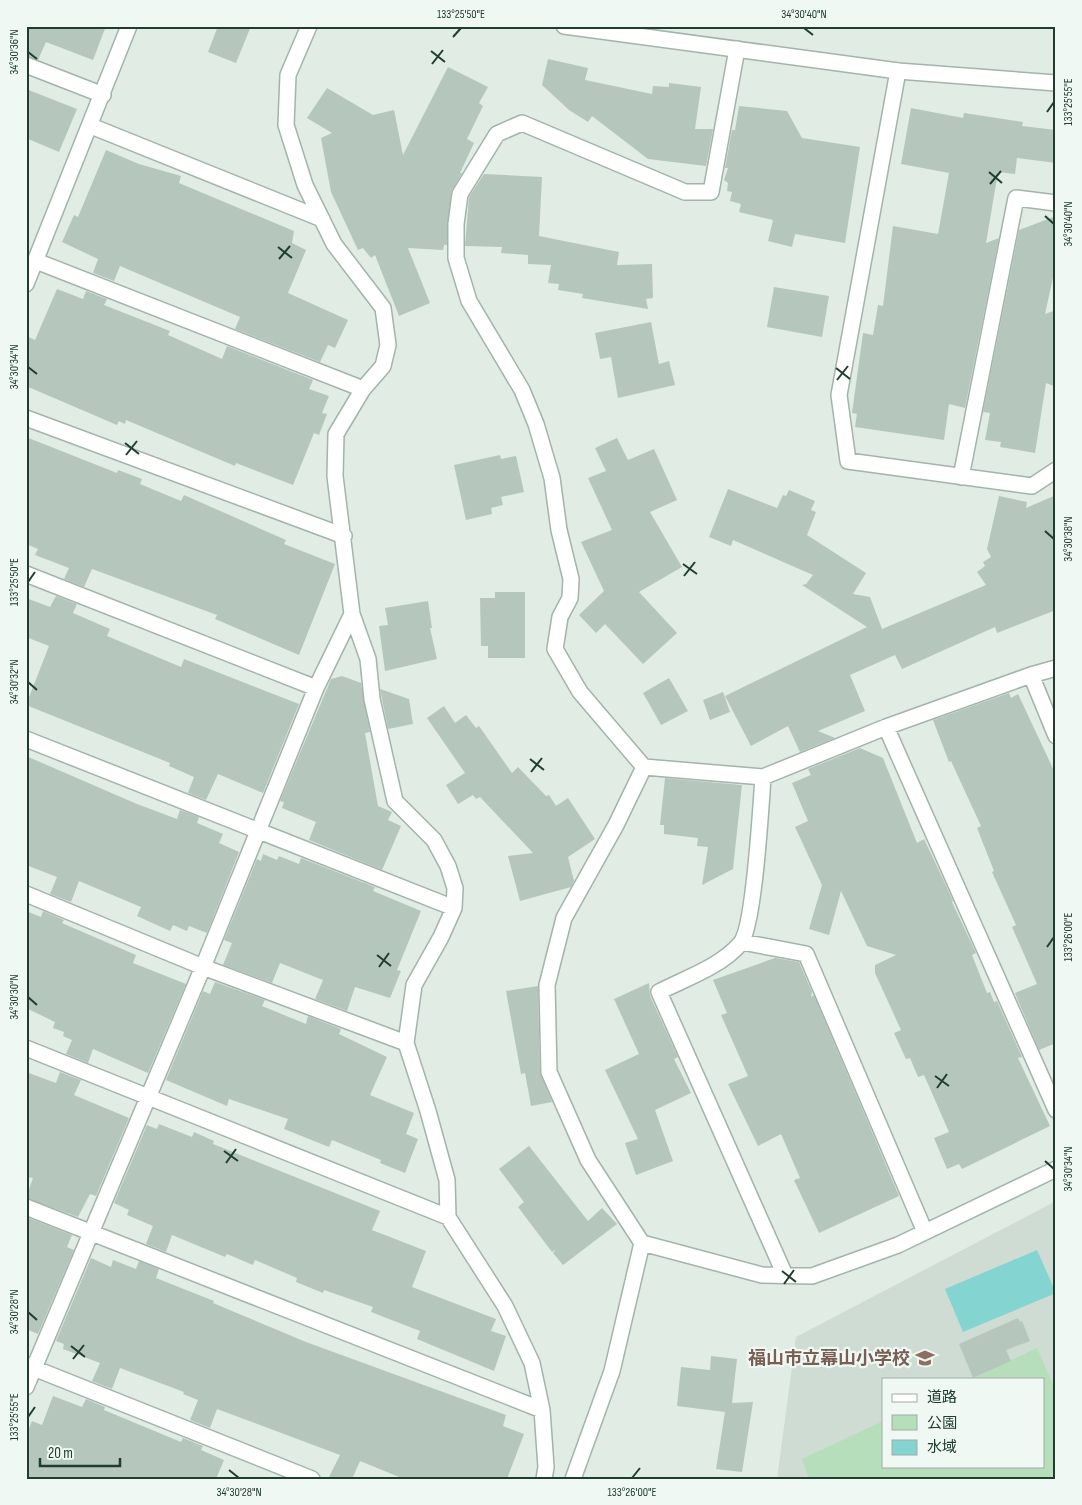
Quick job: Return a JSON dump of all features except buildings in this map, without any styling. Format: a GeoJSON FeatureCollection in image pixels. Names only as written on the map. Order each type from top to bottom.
{"type":"FeatureCollection","features":[{"type":"Feature","properties":{"kind":"street"},"geometry":{"type":"LineString","coordinates":[[26,284],[91,126],[129,26]]}},
{"type":"Feature","properties":{"kind":"street"},"geometry":{"type":"LineString","coordinates":[[309,26],[288,75],[286,125],[305,185],[334,244],[383,308],[388,346],[383,366],[363,389],[336,434],[334,476],[344,536],[352,614],[368,659],[374,707],[395,801],[434,840],[448,866],[455,888],[454,908],[441,937],[414,986],[406,1043],[428,1111],[446,1180],[448,1217],[505,1306],[532,1363],[542,1410],[546,1467],[544,1479]]}},
{"type":"Feature","properties":{"kind":"street"},"geometry":{"type":"LineString","coordinates":[[564,26],[898,71],[1056,83]]}},
{"type":"Feature","properties":{"kind":"street"},"geometry":{"type":"LineString","coordinates":[[736,49],[711,192],[685,192],[522,123],[497,134],[460,194],[456,224],[456,258],[469,301],[522,390],[536,424],[552,478],[559,530],[571,579],[570,598],[560,617],[555,649],[580,692],[644,767],[763,777],[886,727],[1031,675],[1056,668]]}},
{"type":"Feature","properties":{"kind":"street"},"geometry":{"type":"LineString","coordinates":[[26,65],[103,95]]}},
{"type":"Feature","properties":{"kind":"street"},"geometry":{"type":"LineString","coordinates":[[898,71],[839,394],[848,462],[1032,486],[1056,470]]}},
{"type":"Feature","properties":{"kind":"street"},"geometry":{"type":"LineString","coordinates":[[91,126],[322,220]]}},
{"type":"Feature","properties":{"kind":"street"},"geometry":{"type":"LineString","coordinates":[[961,477],[1016,198],[1056,203]]}},
{"type":"Feature","properties":{"kind":"street"},"geometry":{"type":"LineString","coordinates":[[36,261],[363,389]]}},
{"type":"Feature","properties":{"kind":"street"},"geometry":{"type":"LineString","coordinates":[[26,418],[344,536]]}},
{"type":"Feature","properties":{"kind":"street"},"geometry":{"type":"LineString","coordinates":[[26,574],[316,688]]}},
{"type":"Feature","properties":{"kind":"street"},"geometry":{"type":"LineString","coordinates":[[26,1387],[30,1367],[92,1231],[203,967],[316,688],[352,614]]}},
{"type":"Feature","properties":{"kind":"street"},"geometry":{"type":"LineString","coordinates":[[1031,675],[1056,736]]}},
{"type":"Feature","properties":{"kind":"street"},"geometry":{"type":"LineString","coordinates":[[886,727],[1056,1110]]}},
{"type":"Feature","properties":{"kind":"street"},"geometry":{"type":"LineString","coordinates":[[26,739],[454,908]]}},
{"type":"Feature","properties":{"kind":"street"},"geometry":{"type":"LineString","coordinates":[[644,767],[616,825],[564,918],[547,986],[549,1072],[588,1160],[642,1243],[762,1275],[812,1276],[898,1245],[1056,1169]]}},
{"type":"Feature","properties":{"kind":"street"},"geometry":{"type":"LineString","coordinates":[[763,777],[751,905],[742,942],[725,959],[658,992],[785,1276]]}},
{"type":"Feature","properties":{"kind":"street"},"geometry":{"type":"LineString","coordinates":[[26,894],[203,967],[406,1043]]}},
{"type":"Feature","properties":{"kind":"street"},"geometry":{"type":"LineString","coordinates":[[742,942],[806,954],[925,1232]]}},
{"type":"Feature","properties":{"kind":"street"},"geometry":{"type":"LineString","coordinates":[[26,1048],[448,1217]]}},
{"type":"Feature","properties":{"kind":"street"},"geometry":{"type":"LineString","coordinates":[[26,1207],[92,1231],[542,1410]]}},
{"type":"Feature","properties":{"kind":"street"},"geometry":{"type":"LineString","coordinates":[[574,1479],[612,1371],[642,1243]]}},
{"type":"Feature","properties":{"kind":"street"},"geometry":{"type":"LineString","coordinates":[[30,1367],[312,1479]]}},
{"type":"Feature","properties":{"kind":"shaded area","name":"福山市立幕山小学校"},"geometry":{"type":"Polygon","coordinates":[[[1056,1201],[1056,1479],[777,1479],[796,1337],[1056,1201]]]}},
{"type":"Feature","properties":{"kind":"green space"},"geometry":{"type":"Polygon","coordinates":[[[1037,1348],[1056,1391],[1056,1479],[809,1479],[802,1459],[882,1421],[882,1468],[1044,1468],[1044,1378],[974,1378],[1037,1348]]]}},
{"type":"Feature","properties":{"kind":"water"},"geometry":{"type":"Polygon","coordinates":[[[1037,1250],[1056,1293],[963,1332],[945,1289],[1037,1250]]]}},
{"type":"Feature","properties":{"kind":"place","name":"福山市立幕山小学校"},"geometry":{"type":"Point","coordinates":[925,1358]}}]}
